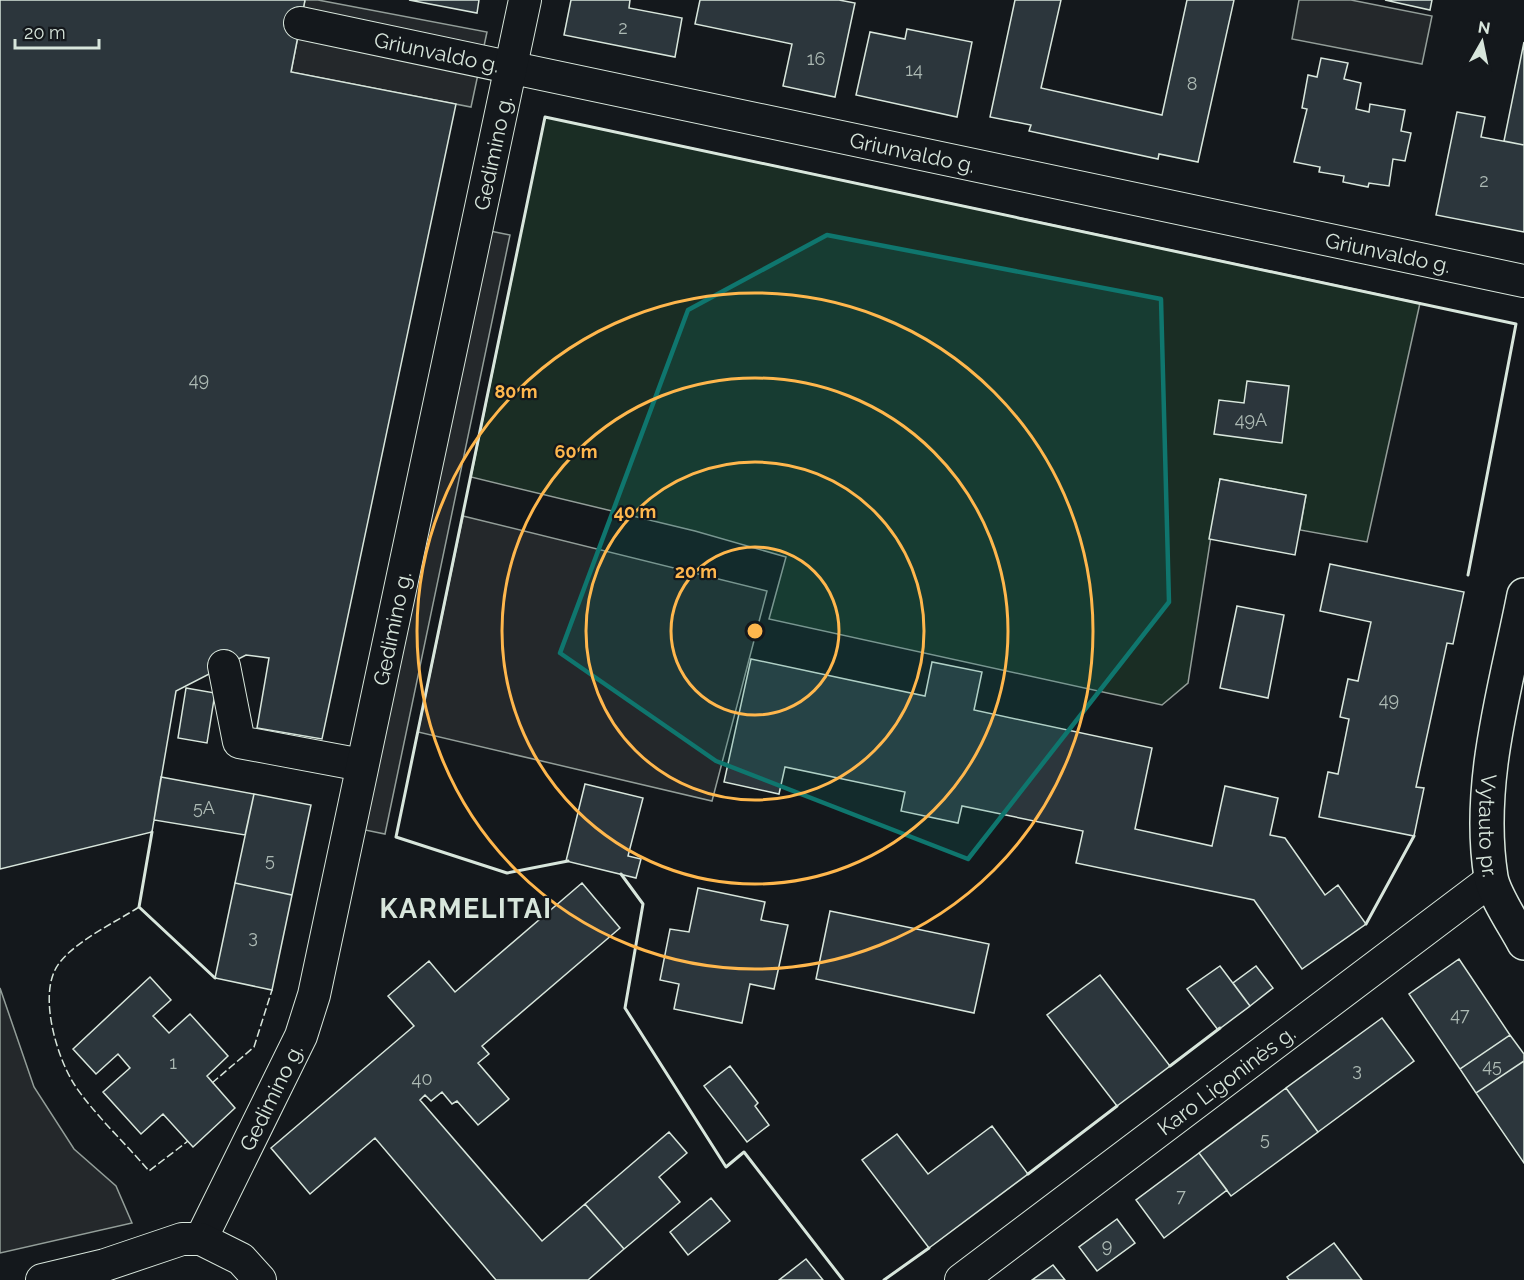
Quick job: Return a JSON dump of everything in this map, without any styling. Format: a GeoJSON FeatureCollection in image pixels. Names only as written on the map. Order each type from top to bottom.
{"type":"FeatureCollection","features":[{"type":"Feature","properties":{"kind":"main road","name":"Vytauto pr."},"geometry":{"type":"LineString","coordinates":[[1524,595],[1490,763],[1487,796],[1491,880],[1524,943]]}},
{"type":"Feature","properties":{"kind":"street","name":"Gedimino g."},"geometry":{"type":"LineString","coordinates":[[201,1239],[301,1036],[314,995],[525,0]]}},
{"type":"Feature","properties":{"kind":"street","name":"Griunvaldo g."},"geometry":{"type":"LineString","coordinates":[[300,22],[1524,281]]}},
{"type":"Feature","properties":{"kind":"street"},"geometry":{"type":"LineString","coordinates":[[224,666],[239,742],[362,765]]}},
{"type":"Feature","properties":{"kind":"street","name":"Karo Ligoninės g."},"geometry":{"type":"LineString","coordinates":[[961,1280],[1491,880]]}},
{"type":"Feature","properties":{"kind":"street"},"geometry":{"type":"LineString","coordinates":[[42,1280],[105,1265],[182,1239],[201,1239],[241,1259],[260,1280]]}},
{"type":"Feature","properties":{"kind":"highlighted area"},"geometry":{"type":"Polygon","coordinates":[[[827,235],[1161,299],[1169,602],[968,859],[716,761],[560,653],[688,310],[827,235]]]}},
{"type":"Feature","properties":{"kind":"green space"},"geometry":{"type":"Polygon","coordinates":[[[545,117],[1420,303],[1367,542],[1300,530],[1306,495],[1220,479],[1188,683],[1162,705],[769,619],[786,557],[695,531],[471,477],[545,117]]]}},
{"type":"Feature","properties":{"kind":"shaded area"},"geometry":{"type":"Polygon","coordinates":[[[305,0],[318,0],[487,32],[471,107],[291,72],[305,0]]]}},
{"type":"Feature","properties":{"kind":"shaded area"},"geometry":{"type":"Polygon","coordinates":[[[1299,0],[1351,0],[1432,16],[1422,64],[1292,39],[1299,0]]]}},
{"type":"Feature","properties":{"kind":"shaded area"},"geometry":{"type":"Polygon","coordinates":[[[490,231],[510,235],[385,834],[365,830],[490,231]]]}},
{"type":"Feature","properties":{"kind":"shaded area"},"geometry":{"type":"Polygon","coordinates":[[[463,516],[767,591],[712,801],[418,732],[463,516]]]}},
{"type":"Feature","properties":{"kind":"shaded area"},"geometry":{"type":"Polygon","coordinates":[[[0,988],[34,1087],[74,1149],[116,1186],[132,1223],[0,1253],[0,988]]]}},
{"type":"Feature","properties":{"kind":"building"},"geometry":{"type":"Polygon","coordinates":[[[0,0],[305,0],[291,72],[456,104],[322,739],[257,728],[269,658],[246,655],[176,691],[152,832],[0,869],[0,0]]]}},
{"type":"Feature","properties":{"kind":"building"},"geometry":{"type":"Polygon","coordinates":[[[409,0],[479,0],[477,13],[409,0]]]}},
{"type":"Feature","properties":{"kind":"building"},"geometry":{"type":"Polygon","coordinates":[[[571,0],[630,0],[629,8],[682,18],[675,57],[564,35],[571,0]]]}},
{"type":"Feature","properties":{"kind":"building"},"geometry":{"type":"Polygon","coordinates":[[[700,0],[839,0],[855,3],[835,97],[783,86],[792,44],[695,24],[700,0]]]}},
{"type":"Feature","properties":{"kind":"building"},"geometry":{"type":"Polygon","coordinates":[[[1015,0],[1061,0],[1041,88],[1162,115],[1187,0],[1234,0],[1198,162],[1159,154],[1158,159],[1029,131],[1031,125],[990,117],[1015,0]]]}},
{"type":"Feature","properties":{"kind":"building"},"geometry":{"type":"Polygon","coordinates":[[[1385,0],[1432,0],[1430,10],[1385,0]]]}},
{"type":"Feature","properties":{"kind":"building"},"geometry":{"type":"Polygon","coordinates":[[[907,29],[972,42],[957,117],[856,95],[870,32],[905,39],[907,29]]]}},
{"type":"Feature","properties":{"kind":"building"},"geometry":{"type":"Polygon","coordinates":[[[1524,42],[1524,145],[1504,141],[1524,42]]]}},
{"type":"Feature","properties":{"kind":"building"},"geometry":{"type":"Polygon","coordinates":[[[1321,58],[1348,63],[1344,79],[1361,83],[1356,109],[1369,112],[1370,104],[1405,110],[1401,131],[1411,133],[1405,161],[1393,159],[1389,186],[1369,183],[1368,187],[1343,182],[1344,176],[1319,172],[1320,167],[1294,162],[1307,109],[1302,108],[1308,75],[1317,77],[1321,58]]]}},
{"type":"Feature","properties":{"kind":"building"},"geometry":{"type":"Polygon","coordinates":[[[1457,112],[1485,117],[1481,137],[1524,145],[1524,232],[1436,215],[1457,112]]]}},
{"type":"Feature","properties":{"kind":"building"},"geometry":{"type":"Polygon","coordinates":[[[1247,381],[1289,386],[1282,443],[1214,434],[1219,400],[1244,403],[1247,381]]]}},
{"type":"Feature","properties":{"kind":"building"},"geometry":{"type":"Polygon","coordinates":[[[1220,479],[1306,495],[1295,555],[1209,539],[1220,479]]]}},
{"type":"Feature","properties":{"kind":"building"},"geometry":{"type":"Polygon","coordinates":[[[1330,564],[1464,592],[1453,644],[1447,643],[1416,787],[1424,788],[1414,836],[1319,817],[1328,772],[1338,774],[1349,719],[1340,717],[1348,679],[1358,681],[1371,622],[1320,611],[1330,564]]]}},
{"type":"Feature","properties":{"kind":"building"},"geometry":{"type":"Polygon","coordinates":[[[1237,606],[1284,615],[1268,698],[1220,688],[1237,606]]]}},
{"type":"Feature","properties":{"kind":"building"},"geometry":{"type":"Polygon","coordinates":[[[751,659],[925,696],[932,662],[982,672],[974,710],[1152,748],[1135,829],[1212,846],[1225,786],[1278,798],[1270,835],[1285,838],[1325,895],[1338,885],[1366,924],[1302,969],[1254,900],[1076,863],[1083,831],[962,806],[958,823],[901,811],[905,792],[785,767],[779,794],[724,782],[751,659]]]}},
{"type":"Feature","properties":{"kind":"building"},"geometry":{"type":"Polygon","coordinates":[[[186,688],[215,693],[207,743],[178,738],[186,688]]]}},
{"type":"Feature","properties":{"kind":"building"},"geometry":{"type":"Polygon","coordinates":[[[161,777],[254,794],[245,835],[154,820],[161,777]]]}},
{"type":"Feature","properties":{"kind":"building"},"geometry":{"type":"Polygon","coordinates":[[[585,784],[643,798],[628,856],[641,859],[636,878],[566,861],[585,784]]]}},
{"type":"Feature","properties":{"kind":"building"},"geometry":{"type":"Polygon","coordinates":[[[254,794],[311,805],[292,895],[235,883],[254,794]]]}},
{"type":"Feature","properties":{"kind":"building"},"geometry":{"type":"Polygon","coordinates":[[[235,883],[292,895],[272,990],[215,978],[235,883]]]}},
{"type":"Feature","properties":{"kind":"building"},"geometry":{"type":"Polygon","coordinates":[[[582,883],[620,928],[482,1046],[489,1054],[478,1063],[509,1099],[478,1125],[457,1101],[452,1104],[442,1092],[431,1101],[425,1095],[420,1100],[542,1241],[585,1204],[624,1249],[588,1280],[496,1280],[375,1138],[310,1194],[271,1148],[414,1026],[388,996],[429,961],[455,992],[582,883]]]}},
{"type":"Feature","properties":{"kind":"building"},"geometry":{"type":"Polygon","coordinates":[[[698,888],[765,902],[761,920],[788,925],[774,989],[750,984],[742,1023],[674,1009],[679,984],[660,980],[670,929],[689,932],[698,888]]]}},
{"type":"Feature","properties":{"kind":"building"},"geometry":{"type":"Polygon","coordinates":[[[830,911],[989,944],[974,1013],[816,979],[830,911]]]}},
{"type":"Feature","properties":{"kind":"building"},"geometry":{"type":"Polygon","coordinates":[[[1459,959],[1510,1035],[1460,1069],[1409,994],[1459,959]]]}},
{"type":"Feature","properties":{"kind":"building"},"geometry":{"type":"Polygon","coordinates":[[[1220,966],[1250,1006],[1218,1030],[1187,989],[1220,966]]]}},
{"type":"Feature","properties":{"kind":"building"},"geometry":{"type":"Polygon","coordinates":[[[1256,966],[1273,988],[1250,1006],[1233,983],[1256,966]]]}},
{"type":"Feature","properties":{"kind":"building"},"geometry":{"type":"Polygon","coordinates":[[[1100,975],[1170,1066],[1117,1106],[1047,1015],[1100,975]]]}},
{"type":"Feature","properties":{"kind":"building"},"geometry":{"type":"Polygon","coordinates":[[[150,977],[171,1000],[153,1016],[169,1033],[190,1014],[228,1056],[207,1076],[235,1108],[193,1147],[163,1114],[141,1134],[103,1092],[130,1068],[118,1054],[96,1074],[73,1049],[150,977]]]}},
{"type":"Feature","properties":{"kind":"building"},"geometry":{"type":"Polygon","coordinates":[[[1382,1018],[1414,1061],[1318,1132],[1286,1088],[1382,1018]]]}},
{"type":"Feature","properties":{"kind":"building"},"geometry":{"type":"Polygon","coordinates":[[[1510,1035],[1524,1054],[1524,1061],[1476,1093],[1460,1069],[1510,1035]]]}},
{"type":"Feature","properties":{"kind":"building"},"geometry":{"type":"Polygon","coordinates":[[[1524,1061],[1524,1163],[1476,1093],[1524,1061]]]}},
{"type":"Feature","properties":{"kind":"building"},"geometry":{"type":"Polygon","coordinates":[[[730,1066],[758,1103],[755,1106],[769,1125],[747,1142],[704,1086],[730,1066]]]}},
{"type":"Feature","properties":{"kind":"building"},"geometry":{"type":"Polygon","coordinates":[[[1286,1088],[1318,1132],[1231,1196],[1199,1153],[1286,1088]]]}},
{"type":"Feature","properties":{"kind":"building"},"geometry":{"type":"Polygon","coordinates":[[[992,1126],[1028,1174],[929,1248],[862,1160],[897,1134],[928,1174],[992,1126]]]}},
{"type":"Feature","properties":{"kind":"building"},"geometry":{"type":"Polygon","coordinates":[[[669,1132],[687,1153],[659,1177],[680,1202],[624,1249],[585,1204],[669,1132]]]}},
{"type":"Feature","properties":{"kind":"building"},"geometry":{"type":"Polygon","coordinates":[[[1199,1153],[1227,1190],[1164,1238],[1136,1200],[1199,1153]]]}},
{"type":"Feature","properties":{"kind":"building"},"geometry":{"type":"Polygon","coordinates":[[[711,1198],[730,1221],[688,1255],[670,1232],[711,1198]]]}},
{"type":"Feature","properties":{"kind":"building"},"geometry":{"type":"Polygon","coordinates":[[[1117,1219],[1135,1243],[1097,1271],[1079,1247],[1117,1219]]]}},
{"type":"Feature","properties":{"kind":"building"},"geometry":{"type":"Polygon","coordinates":[[[1334,1243],[1362,1280],[1289,1280],[1287,1277],[1334,1243]]]}},
{"type":"Feature","properties":{"kind":"building"},"geometry":{"type":"Polygon","coordinates":[[[806,1259],[823,1280],[779,1280],[806,1259]]]}},
{"type":"Feature","properties":{"kind":"building"},"geometry":{"type":"Polygon","coordinates":[[[1053,1265],[1065,1280],[1032,1280],[1053,1265]]]}},
{"type":"Feature","properties":{"kind":"fence"},"geometry":{"type":"LineString","coordinates":[[139,907],[81,943],[61,961],[51,982],[49,997],[52,1028],[68,1073],[81,1095],[149,1171],[188,1141]]}},
{"type":"Feature","properties":{"kind":"fence"},"geometry":{"type":"LineString","coordinates":[[212,1083],[254,1047],[272,990]]}},
{"type":"Feature","properties":{"kind":"wall"},"geometry":{"type":"LineString","coordinates":[[568,861],[507,873],[396,837],[545,117],[1516,324],[1468,575]]}},
{"type":"Feature","properties":{"kind":"wall"},"geometry":{"type":"LineString","coordinates":[[152,832],[139,907],[215,978]]}},
{"type":"Feature","properties":{"kind":"wall"},"geometry":{"type":"LineString","coordinates":[[1366,924],[1414,836]]}},
{"type":"Feature","properties":{"kind":"wall"},"geometry":{"type":"LineString","coordinates":[[621,874],[643,904],[625,1008],[726,1167],[744,1152],[843,1280]]}},
{"type":"Feature","properties":{"kind":"wall"},"geometry":{"type":"LineString","coordinates":[[1170,1066],[1220,1028]]}},
{"type":"Feature","properties":{"kind":"wall"},"geometry":{"type":"LineString","coordinates":[[1028,1174],[1117,1106]]}},
{"type":"Feature","properties":{"kind":"wall"},"geometry":{"type":"LineString","coordinates":[[884,1280],[929,1248]]}},
{"type":"Feature","properties":{"kind":"district","name":"KARMELITAI"},"geometry":{"type":"Point","coordinates":[466,908]}}]}
